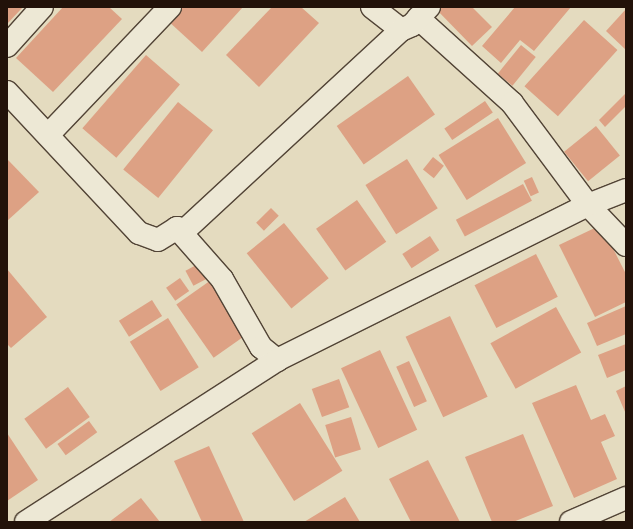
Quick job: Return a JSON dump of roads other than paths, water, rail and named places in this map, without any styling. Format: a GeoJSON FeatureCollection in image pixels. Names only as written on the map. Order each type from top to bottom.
{"type":"FeatureCollection","features":[{"type":"Feature","properties":{"kind":"street"},"geometry":{"type":"LineString","coordinates":[[7,46],[42,7]]}},
{"type":"Feature","properties":{"kind":"street"},"geometry":{"type":"LineString","coordinates":[[48,136],[170,7]]}},
{"type":"Feature","properties":{"kind":"street"},"geometry":{"type":"LineString","coordinates":[[372,7],[416,18],[512,103],[588,205],[626,245]]}},
{"type":"Feature","properties":{"kind":"street"},"geometry":{"type":"LineString","coordinates":[[7,92],[139,233],[158,240],[177,228],[185,230],[416,18]]}},
{"type":"Feature","properties":{"kind":"street"},"geometry":{"type":"LineString","coordinates":[[26,522],[277,360],[588,205],[626,190]]}},
{"type":"Feature","properties":{"kind":"street"},"geometry":{"type":"LineString","coordinates":[[177,228],[222,279],[261,347],[277,360]]}},
{"type":"Feature","properties":{"kind":"street"},"geometry":{"type":"LineString","coordinates":[[571,522],[626,498]]}}]}
